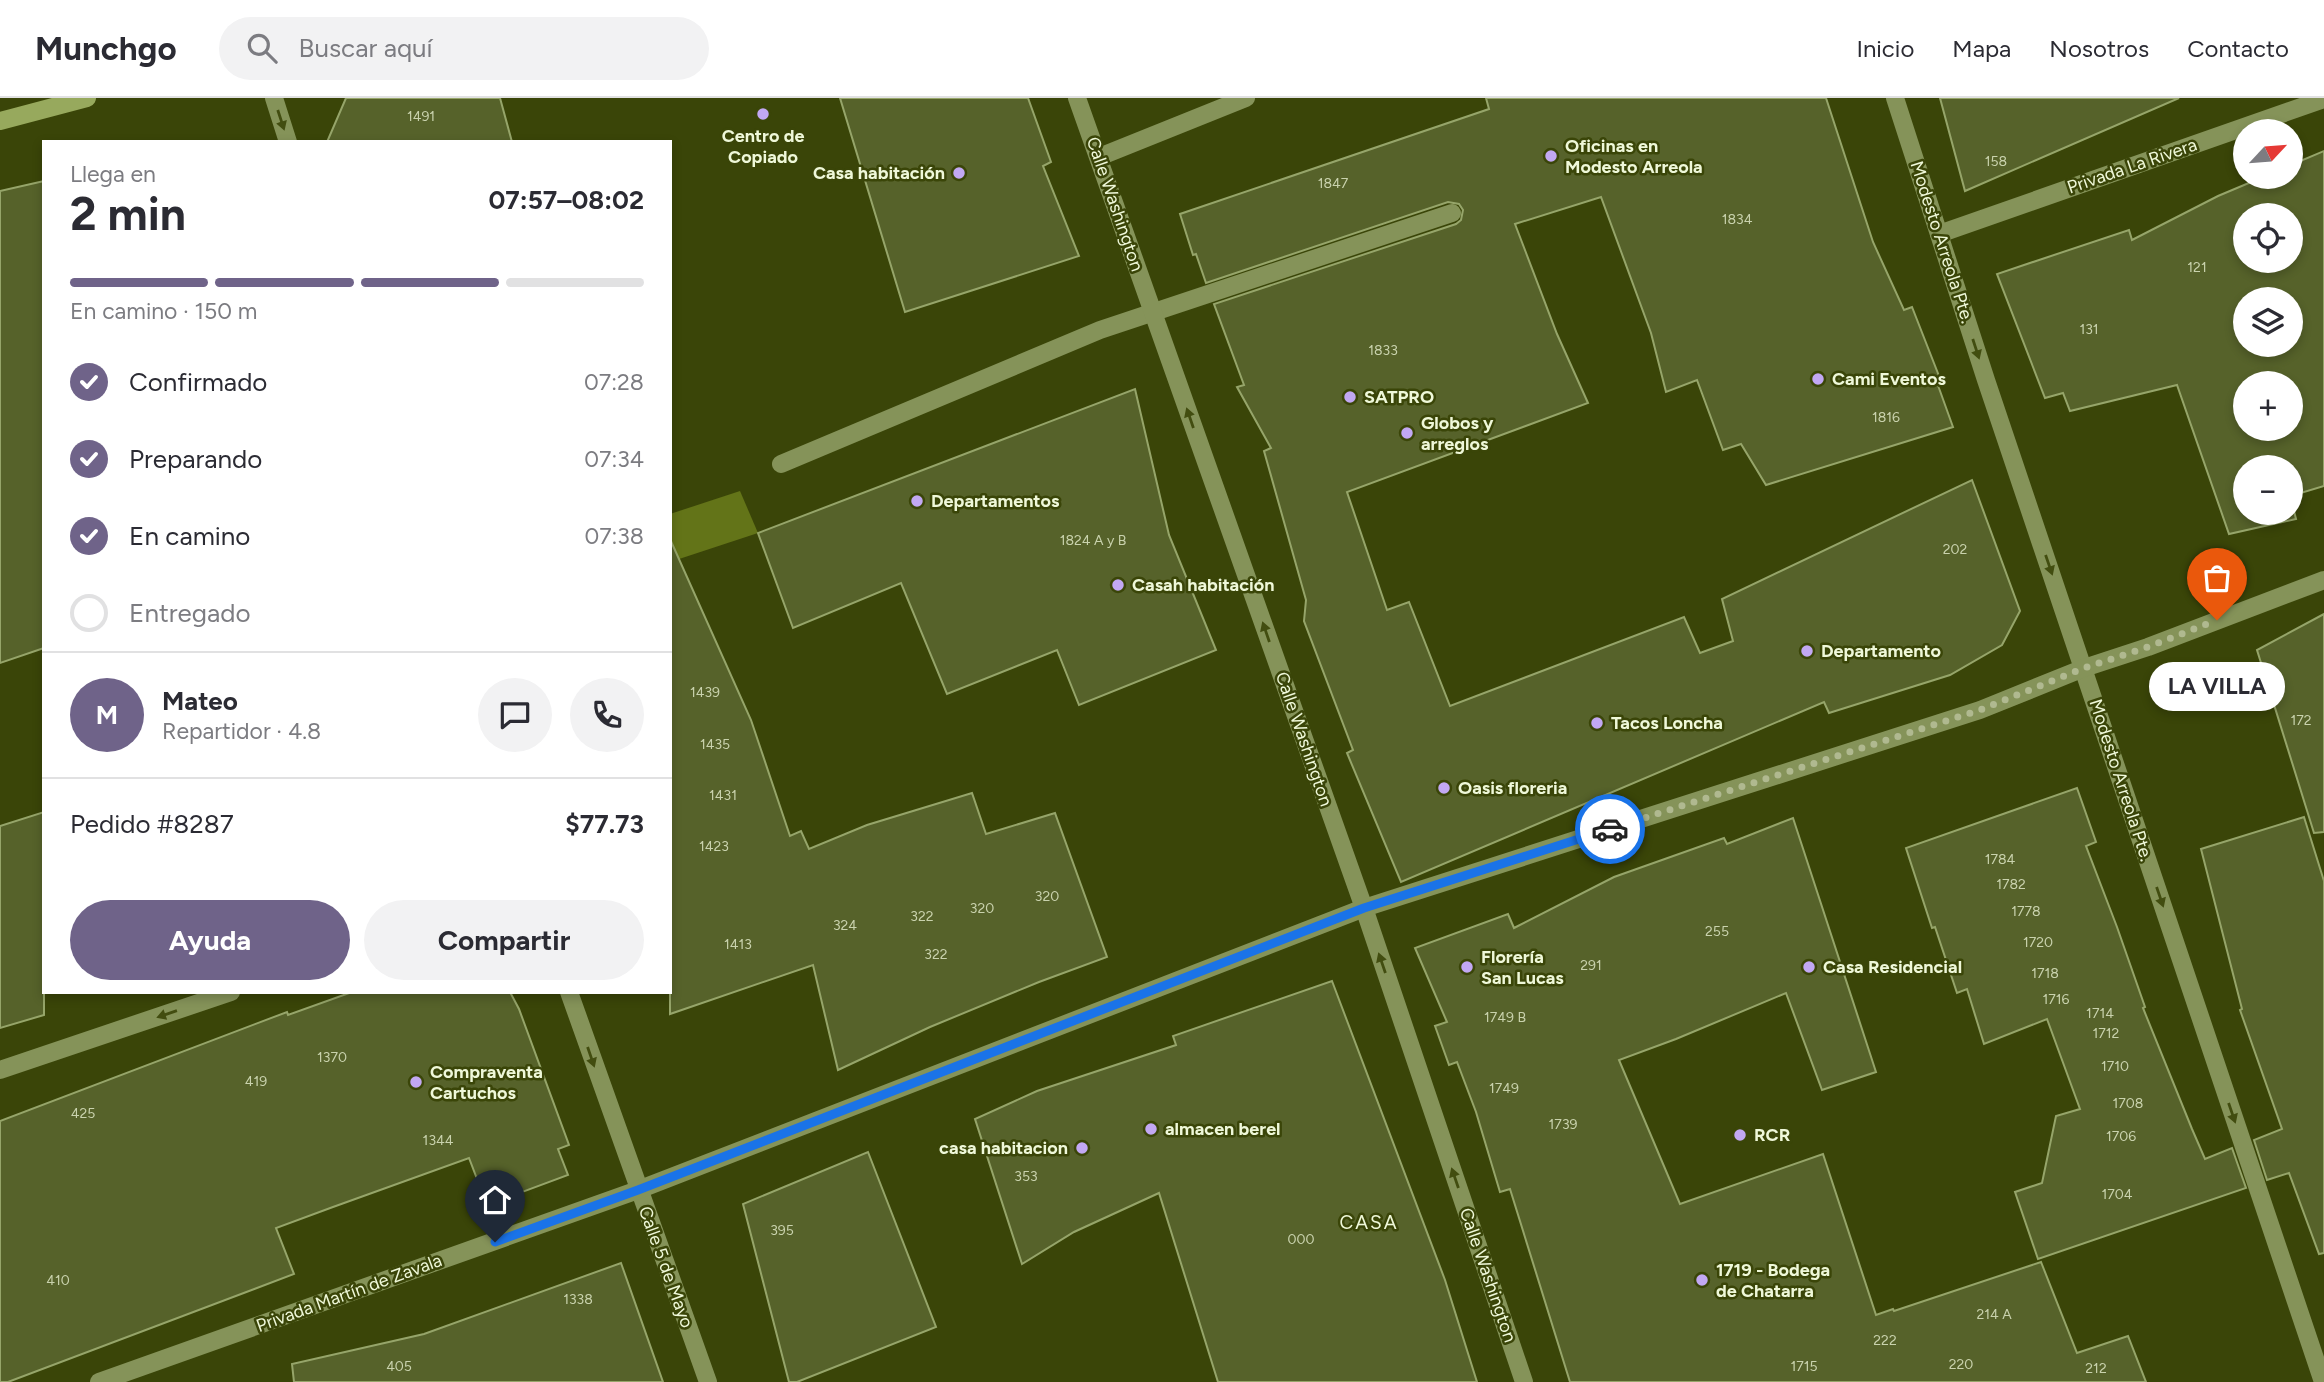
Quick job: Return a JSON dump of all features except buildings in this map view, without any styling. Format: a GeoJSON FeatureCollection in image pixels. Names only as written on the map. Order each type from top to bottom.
{"type":"FeatureCollection","features":[{"type":"Feature","properties":{"kind":"main road"},"geometry":{"type":"LineString","coordinates":[[0,121],[87,98]]}},
{"type":"Feature","properties":{"kind":"street"},"geometry":{"type":"LineString","coordinates":[[274,98],[287,140]]}},
{"type":"Feature","properties":{"kind":"street","name":"Calle Washington"},"geometry":{"type":"LineString","coordinates":[[1077,98],[1364,908],[1524,1382]]}},
{"type":"Feature","properties":{"kind":"street"},"geometry":{"type":"LineString","coordinates":[[1098,158],[1246,98]]}},
{"type":"Feature","properties":{"kind":"street","name":"Modesto Arreola Pte."},"geometry":{"type":"LineString","coordinates":[[1895,98],[1986,380],[2323,1382]]}},
{"type":"Feature","properties":{"kind":"street","name":"Privada La Rivera"},"geometry":{"type":"LineString","coordinates":[[1939,234],[2324,99]]}},
{"type":"Feature","properties":{"kind":"street"},"geometry":{"type":"LineString","coordinates":[[780,464],[1100,330],[1452,213]]}},
{"type":"Feature","properties":{"kind":"street","name":"Privada Martín de Zavala"},"geometry":{"type":"LineString","coordinates":[[99,1382],[638,1190],[1364,908],[1980,710],[2084,668],[2148,647],[2324,580]]}},
{"type":"Feature","properties":{"kind":"street"},"geometry":{"type":"LineString","coordinates":[[0,1070],[226,994]]}},
{"type":"Feature","properties":{"kind":"street","name":"Calle 5 de Mayo"},"geometry":{"type":"LineString","coordinates":[[570,994],[708,1382]]}},
{"type":"Feature","properties":{"kind":"green space"},"geometry":{"type":"Polygon","coordinates":[[[740,491],[758,533],[672,561],[672,513],[740,491]]]}},
{"type":"Feature","properties":{"kind":"way so far"},"geometry":{"type":"LineString","coordinates":[[1610,829],[1980,710],[2084,668],[2217,620]]}},
{"type":"Feature","properties":{"kind":"place","name":"Centro de Copiado"},"geometry":{"type":"Point","coordinates":[763,114]}},
{"type":"Feature","properties":{"kind":"place","name":"Oficinas en Modesto Arreola"},"geometry":{"type":"Point","coordinates":[1551,156]}},
{"type":"Feature","properties":{"kind":"place","name":"Casa habitación"},"geometry":{"type":"Point","coordinates":[959,173]}},
{"type":"Feature","properties":{"kind":"place","name":"Cami Eventos"},"geometry":{"type":"Point","coordinates":[1818,379]}},
{"type":"Feature","properties":{"kind":"place","name":"SATPRO"},"geometry":{"type":"Point","coordinates":[1350,397]}},
{"type":"Feature","properties":{"kind":"place","name":"Globos y arreglos"},"geometry":{"type":"Point","coordinates":[1407,433]}},
{"type":"Feature","properties":{"kind":"place","name":"Departamentos"},"geometry":{"type":"Point","coordinates":[917,501]}},
{"type":"Feature","properties":{"kind":"place","name":"Casah habitación"},"geometry":{"type":"Point","coordinates":[1118,585]}},
{"type":"Feature","properties":{"kind":"place","name":"LA VILLA"},"geometry":{"type":"Point","coordinates":[2217,620]}},
{"type":"Feature","properties":{"kind":"place","name":"Departamento"},"geometry":{"type":"Point","coordinates":[1807,651]}},
{"type":"Feature","properties":{"kind":"place","name":"Tacos Loncha"},"geometry":{"type":"Point","coordinates":[1597,723]}},
{"type":"Feature","properties":{"kind":"place","name":"Oasis floreria"},"geometry":{"type":"Point","coordinates":[1444,788]}},
{"type":"Feature","properties":{"kind":"place","name":"Florería San Lucas"},"geometry":{"type":"Point","coordinates":[1467,967]}},
{"type":"Feature","properties":{"kind":"place","name":"Casa Residencial"},"geometry":{"type":"Point","coordinates":[1809,967]}},
{"type":"Feature","properties":{"kind":"place","name":"Compraventa Cartuchos"},"geometry":{"type":"Point","coordinates":[416,1082]}},
{"type":"Feature","properties":{"kind":"place","name":"almacen berel"},"geometry":{"type":"Point","coordinates":[1151,1129]}},
{"type":"Feature","properties":{"kind":"place","name":"RCR"},"geometry":{"type":"Point","coordinates":[1740,1135]}},
{"type":"Feature","properties":{"kind":"place","name":"casa habitacion"},"geometry":{"type":"Point","coordinates":[1082,1148]}},
{"type":"Feature","properties":{"kind":"place","name":"1719 - Bodega de Chatarra"},"geometry":{"type":"Point","coordinates":[1702,1280]}},
{"type":"Feature","properties":{"kind":"district","name":"CASA"},"geometry":{"type":"Point","coordinates":[1369,1222]}},
{"type":"Feature","properties":{"kind":"route"},"geometry":{"type":"LineString","coordinates":[[495,1242],[638,1190],[1364,908],[1610,829]]}}]}
